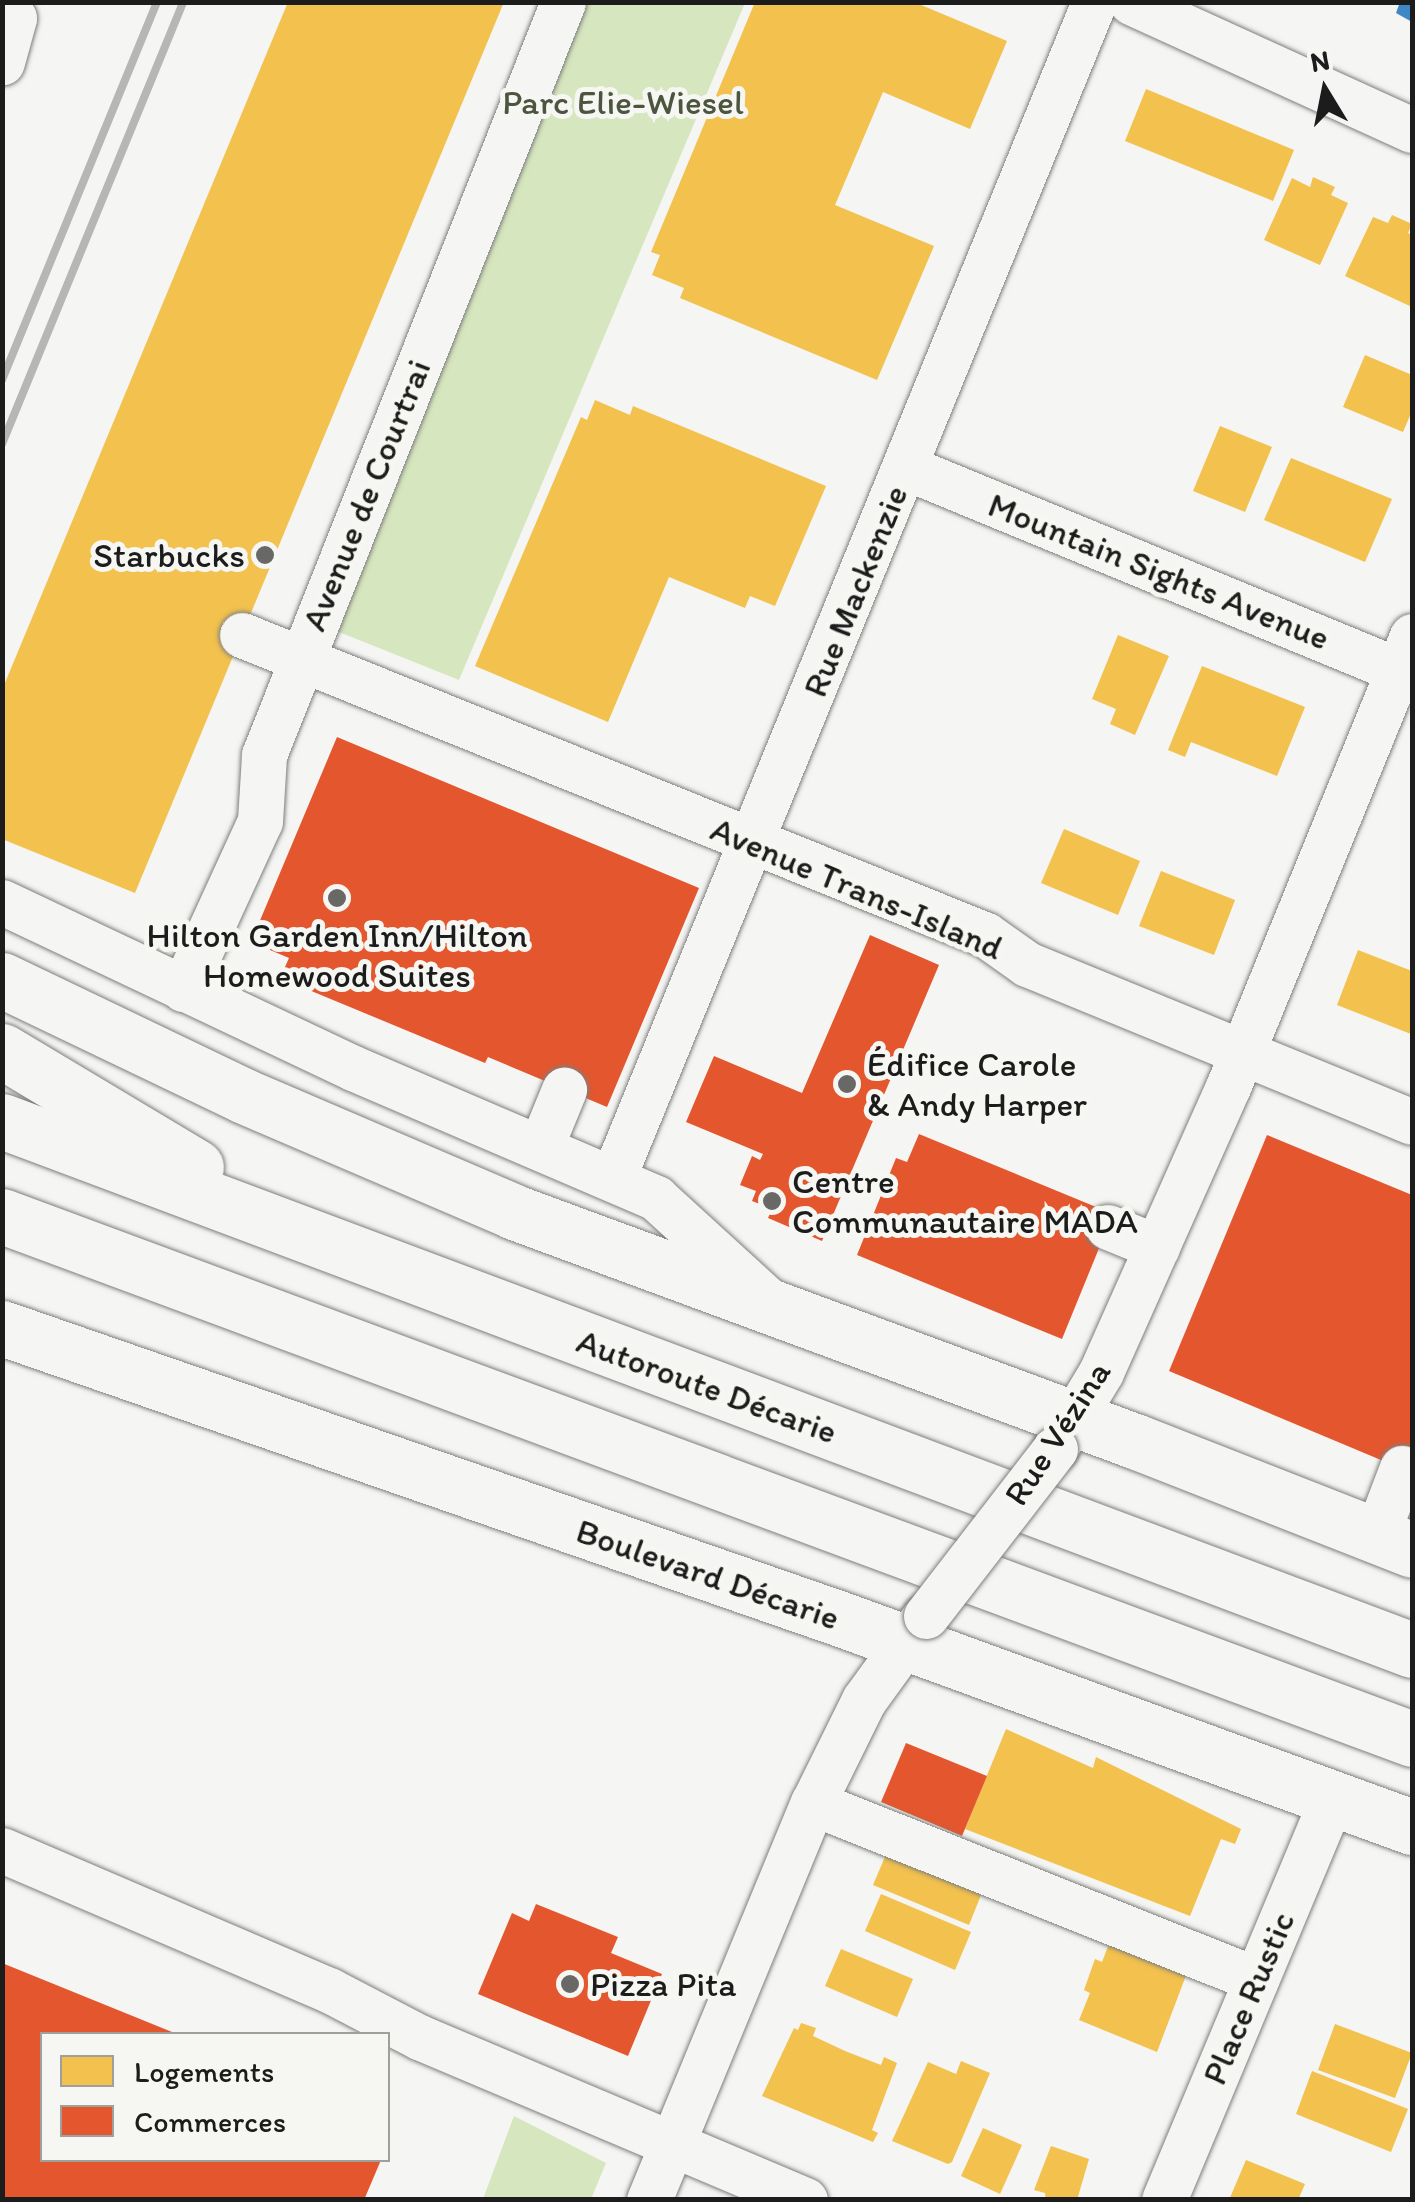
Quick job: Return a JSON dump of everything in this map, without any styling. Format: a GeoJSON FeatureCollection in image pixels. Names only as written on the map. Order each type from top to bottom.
{"type":"FeatureCollection","features":[{"type":"Feature","properties":{"kind":"main road"},"geometry":{"type":"LineString","coordinates":[[2,980],[369,1151],[514,1212],[780,1312],[1064,1434],[1394,1543]]}},
{"type":"Feature","properties":{"kind":"main road"},"geometry":{"type":"LineString","coordinates":[[2,1051],[319,1241]]}},
{"type":"Feature","properties":{"kind":"main road","name":"Autoroute Décarie"},"geometry":{"type":"LineString","coordinates":[[2,1121],[1412,1650]]}},
{"type":"Feature","properties":{"kind":"main road"},"geometry":{"type":"LineString","coordinates":[[2,1216],[1412,1739]]}},
{"type":"Feature","properties":{"kind":"main road","name":"Boulevard Décarie"},"geometry":{"type":"LineString","coordinates":[[2,1328],[915,1629],[1412,1826]]}},
{"type":"Feature","properties":{"kind":"street","name":"Avenue de Courtrai"},"geometry":{"type":"LineString","coordinates":[[183,990],[260,821],[264,755],[300,658],[564,2]]}},
{"type":"Feature","properties":{"kind":"street","name":"Rue Mackenzie"},"geometry":{"type":"LineString","coordinates":[[613,1178],[1094,2]]}},
{"type":"Feature","properties":{"kind":"street"},"geometry":{"type":"LineString","coordinates":[[1131,2],[1412,130]]}},
{"type":"Feature","properties":{"kind":"street"},"geometry":{"type":"LineString","coordinates":[[2,13],[14,18],[2,62]]}},
{"type":"Feature","properties":{"kind":"street","name":"Mountain Sights Avenue"},"geometry":{"type":"LineString","coordinates":[[906,467],[1408,661]]}},
{"type":"Feature","properties":{"kind":"street","name":"Avenue Trans-Island"},"geometry":{"type":"LineString","coordinates":[[242,635],[968,928],[1026,964],[1412,1122]]}},
{"type":"Feature","properties":{"kind":"street","name":"Rue Vézina"},"geometry":{"type":"LineString","coordinates":[[649,2200],[814,1803],[864,1700],[1064,1434],[1101,1372],[1408,661]]}},
{"type":"Feature","properties":{"kind":"street"},"geometry":{"type":"LineString","coordinates":[[2,902],[353,1068],[656,1198],[780,1312]]}},
{"type":"Feature","properties":{"kind":"street"},"geometry":{"type":"LineString","coordinates":[[540,1146],[564,1090]]}},
{"type":"Feature","properties":{"kind":"street"},"geometry":{"type":"LineString","coordinates":[[1108,1227],[1156,1247]]}},
{"type":"Feature","properties":{"kind":"street"},"geometry":{"type":"LineString","coordinates":[[1394,1543],[1402,1468]]}},
{"type":"Feature","properties":{"kind":"street","name":"Place Rustic"},"geometry":{"type":"LineString","coordinates":[[1164,2200],[1333,1796]]}},
{"type":"Feature","properties":{"kind":"street"},"geometry":{"type":"LineString","coordinates":[[814,1803],[1256,1980]]}},
{"type":"Feature","properties":{"kind":"street"},"geometry":{"type":"LineString","coordinates":[[2,1850],[329,1990],[419,2037],[805,2200]]}},
{"type":"Feature","properties":{"kind":"green space","name":"Parc Elie-Wiesel"},"geometry":{"type":"Polygon","coordinates":[[[583,3],[745,3],[459,680],[329,628],[583,3]]]}},
{"type":"Feature","properties":{"kind":"green space"},"geometry":{"type":"Polygon","coordinates":[[[514,2116],[606,2163],[591,2199],[483,2199],[514,2116]]]}},
{"type":"Feature","properties":{"kind":"building: Logements"},"geometry":{"type":"Polygon","coordinates":[[[288,2],[504,2],[135,893],[2,839],[2,690],[288,2]]]}},
{"type":"Feature","properties":{"kind":"building: Logements"},"geometry":{"type":"Polygon","coordinates":[[[755,2],[914,2],[1007,41],[970,129],[883,92],[835,205],[934,246],[877,380],[680,298],[684,288],[652,275],[660,255],[651,252],[755,2]]]}},
{"type":"Feature","properties":{"kind":"building: Logements"},"geometry":{"type":"Polygon","coordinates":[[[1146,89],[1294,150],[1273,201],[1125,141],[1146,89]]]}},
{"type":"Feature","properties":{"kind":"building: Logements"},"geometry":{"type":"Polygon","coordinates":[[[1313,177],[1335,187],[1331,195],[1348,203],[1320,265],[1264,240],[1292,178],[1310,187],[1313,177]]]}},
{"type":"Feature","properties":{"kind":"building: Logements"},"geometry":{"type":"Polygon","coordinates":[[[1392,215],[1412,224],[1408,233],[1412,235],[1412,307],[1345,276],[1373,217],[1388,223],[1392,215]]]}},
{"type":"Feature","properties":{"kind":"building: Logements"},"geometry":{"type":"Polygon","coordinates":[[[1365,355],[1412,375],[1412,411],[1403,432],[1343,407],[1365,355]]]}},
{"type":"Feature","properties":{"kind":"building: Logements"},"geometry":{"type":"Polygon","coordinates":[[[595,400],[630,415],[633,406],[826,486],[775,606],[750,596],[745,608],[669,577],[608,722],[475,666],[581,417],[587,420],[595,400]]]}},
{"type":"Feature","properties":{"kind":"building: Logements"},"geometry":{"type":"Polygon","coordinates":[[[1220,426],[1272,447],[1245,512],[1193,491],[1220,426]]]}},
{"type":"Feature","properties":{"kind":"building: Logements"},"geometry":{"type":"Polygon","coordinates":[[[1291,458],[1392,499],[1365,562],[1264,520],[1291,458]]]}},
{"type":"Feature","properties":{"kind":"building: Logements"},"geometry":{"type":"Polygon","coordinates":[[[1118,635],[1169,656],[1135,735],[1110,724],[1116,709],[1092,699],[1118,635]]]}},
{"type":"Feature","properties":{"kind":"building: Logements"},"geometry":{"type":"Polygon","coordinates":[[[1202,666],[1305,707],[1277,776],[1191,742],[1185,757],[1168,750],[1202,666]]]}},
{"type":"Feature","properties":{"kind":"building: Logements"},"geometry":{"type":"Polygon","coordinates":[[[1064,829],[1140,861],[1118,915],[1041,883],[1064,829]]]}},
{"type":"Feature","properties":{"kind":"building: Logements"},"geometry":{"type":"Polygon","coordinates":[[[1161,871],[1235,900],[1214,955],[1139,926],[1161,871]]]}},
{"type":"Feature","properties":{"kind":"building: Logements"},"geometry":{"type":"Polygon","coordinates":[[[1358,950],[1412,971],[1411,1034],[1337,1005],[1358,950]]]}},
{"type":"Feature","properties":{"kind":"building: Logements"},"geometry":{"type":"Polygon","coordinates":[[[1006,1729],[1093,1768],[1096,1757],[1241,1829],[1235,1844],[1221,1839],[1190,1916],[965,1829],[1006,1729]]]}},
{"type":"Feature","properties":{"kind":"building: Logements"},"geometry":{"type":"Polygon","coordinates":[[[890,1845],[985,1885],[969,1925],[873,1885],[890,1845]]]}},
{"type":"Feature","properties":{"kind":"building: Logements"},"geometry":{"type":"Polygon","coordinates":[[[881,1894],[971,1932],[955,1970],[865,1931],[881,1894]]]}},
{"type":"Feature","properties":{"kind":"building: Logements"},"geometry":{"type":"Polygon","coordinates":[[[1112,1936],[1190,1965],[1157,2052],[1079,2020],[1090,1993],[1084,1990],[1095,1959],[1102,1962],[1112,1936]]]}},
{"type":"Feature","properties":{"kind":"building: Logements"},"geometry":{"type":"Polygon","coordinates":[[[841,1949],[913,1979],[897,2017],[825,1986],[841,1949]]]}},
{"type":"Feature","properties":{"kind":"building: Logements"},"geometry":{"type":"Polygon","coordinates":[[[801,2023],[816,2028],[813,2036],[845,2051],[881,2065],[884,2057],[897,2063],[872,2130],[878,2133],[873,2142],[762,2096],[794,2028],[798,2030],[801,2023]]]}},
{"type":"Feature","properties":{"kind":"building: Logements"},"geometry":{"type":"Polygon","coordinates":[[[1335,2024],[1412,2053],[1395,2098],[1318,2070],[1335,2024]]]}},
{"type":"Feature","properties":{"kind":"building: Logements"},"geometry":{"type":"Polygon","coordinates":[[[961,2061],[990,2073],[952,2162],[948,2164],[892,2141],[928,2062],[956,2074],[961,2061]]]}},
{"type":"Feature","properties":{"kind":"building: Logements"},"geometry":{"type":"Polygon","coordinates":[[[1312,2071],[1408,2109],[1391,2152],[1296,2114],[1312,2071]]]}},
{"type":"Feature","properties":{"kind":"building: Logements"},"geometry":{"type":"Polygon","coordinates":[[[983,2128],[1022,2145],[1000,2194],[961,2176],[983,2128]]]}},
{"type":"Feature","properties":{"kind":"building: Logements"},"geometry":{"type":"Polygon","coordinates":[[[1051,2146],[1089,2159],[1077,2200],[1046,2200],[1045,2193],[1034,2190],[1051,2146]]]}},
{"type":"Feature","properties":{"kind":"building: Logements"},"geometry":{"type":"Polygon","coordinates":[[[1246,2160],[1305,2184],[1298,2200],[1229,2200],[1246,2160]]]}},
{"type":"Feature","properties":{"kind":"building: Commerces"},"geometry":{"type":"Polygon","coordinates":[[[337,737],[699,888],[607,1107],[488,1057],[485,1063],[280,978],[289,958],[251,942],[337,737]]]}},
{"type":"Feature","properties":{"kind":"building: Commerces","name":"Édifice Carole & Andy Harper"},"geometry":{"type":"Polygon","coordinates":[[[870,935],[939,965],[822,1241],[768,1218],[772,1209],[752,1201],[756,1191],[740,1185],[752,1156],[760,1160],[763,1154],[686,1122],[714,1056],[802,1093],[870,935]]]}},
{"type":"Feature","properties":{"kind":"building: Commerces"},"geometry":{"type":"Polygon","coordinates":[[[919,1134],[1113,1214],[1062,1339],[857,1255],[896,1158],[907,1162],[919,1134]]]}},
{"type":"Feature","properties":{"kind":"building: Commerces"},"geometry":{"type":"Polygon","coordinates":[[[1267,1135],[1412,1195],[1412,1473],[1169,1371],[1267,1135]]]}},
{"type":"Feature","properties":{"kind":"building: Commerces"},"geometry":{"type":"Polygon","coordinates":[[[906,1743],[987,1776],[962,1836],[881,1802],[906,1743]]]}},
{"type":"Feature","properties":{"kind":"building: Commerces","name":"Pizza Pita"},"geometry":{"type":"Polygon","coordinates":[[[536,1904],[618,1937],[611,1953],[662,1974],[628,2056],[478,1994],[512,1913],[529,1921],[536,1904]]]}},
{"type":"Feature","properties":{"kind":"building: Commerces"},"geometry":{"type":"Polygon","coordinates":[[[2,1963],[172,2032],[40,2032],[40,2162],[380,2162],[364,2200],[2,2200],[2,1963]]]}},
{"type":"Feature","properties":{"kind":"building: Écoles"},"geometry":{"type":"Polygon","coordinates":[[[1400,2],[1412,2],[1412,22],[1396,13],[1400,2]]]}},
{"type":"Feature","properties":{"kind":"railway"},"geometry":{"type":"LineString","coordinates":[[2,380],[157,2]]}},
{"type":"Feature","properties":{"kind":"railway"},"geometry":{"type":"LineString","coordinates":[[2,444],[183,2]]}},
{"type":"Feature","properties":{"kind":"place","name":"Starbucks"},"geometry":{"type":"Point","coordinates":[265,555]}},
{"type":"Feature","properties":{"kind":"place","name":"Hilton Garden Inn/Hilton Homewood Suites"},"geometry":{"type":"Point","coordinates":[337,898]}},
{"type":"Feature","properties":{"kind":"place","name":"Édifice Carole & Andy Harper"},"geometry":{"type":"Point","coordinates":[847,1084]}},
{"type":"Feature","properties":{"kind":"place","name":"Centre Communautaire MADA"},"geometry":{"type":"Point","coordinates":[772,1201]}},
{"type":"Feature","properties":{"kind":"place","name":"Pizza Pita"},"geometry":{"type":"Point","coordinates":[570,1984]}}]}
